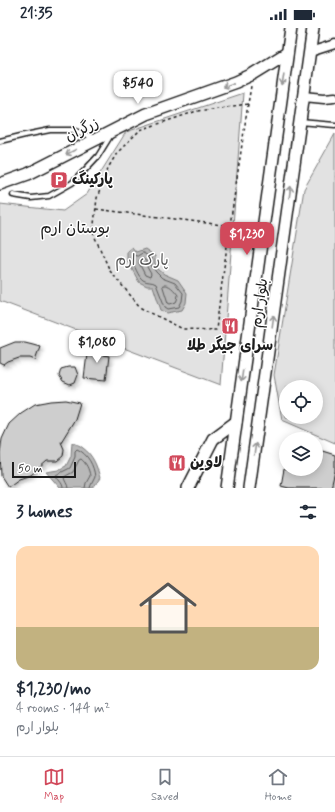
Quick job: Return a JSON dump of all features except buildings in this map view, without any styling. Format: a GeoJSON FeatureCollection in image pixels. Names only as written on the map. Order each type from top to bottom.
{"type":"FeatureCollection","features":[{"type":"Feature","properties":{"kind":"main road","name":"بلوار ارم"},"geometry":{"type":"LineString","coordinates":[[227,488],[291,28]]}},
{"type":"Feature","properties":{"kind":"main road","name":"بلوار ارم"},"geometry":{"type":"LineString","coordinates":[[249,488],[313,28]]}},
{"type":"Feature","properties":{"kind":"main road","name":"زرگران"},"geometry":{"type":"LineString","coordinates":[[0,184],[28,174],[146,114],[236,82],[253,74],[287,53]]}},
{"type":"Feature","properties":{"kind":"main road"},"geometry":{"type":"LineString","coordinates":[[188,488],[212,439],[236,422]]}},
{"type":"Feature","properties":{"kind":"street"},"geometry":{"type":"LineString","coordinates":[[310,52],[335,44]]}},
{"type":"Feature","properties":{"kind":"street"},"geometry":{"type":"LineString","coordinates":[[304,96],[324,98],[335,97]]}},
{"type":"Feature","properties":{"kind":"lane"},"geometry":{"type":"LineString","coordinates":[[300,122],[335,125]]}},
{"type":"Feature","properties":{"kind":"lane"},"geometry":{"type":"LineString","coordinates":[[0,141],[50,130],[73,130],[97,139]]}},
{"type":"Feature","properties":{"kind":"lane"},"geometry":{"type":"LineString","coordinates":[[13,195],[31,198],[49,196],[72,183],[98,156],[113,131]]}},
{"type":"Feature","properties":{"kind":"path"},"geometry":{"type":"LineString","coordinates":[[248,104],[197,110],[140,130],[117,153],[108,168],[97,198],[93,233],[110,271],[141,308],[183,329],[216,330],[220,288],[253,74]]}},
{"type":"Feature","properties":{"kind":"path"},"geometry":{"type":"LineString","coordinates":[[96,209],[230,226]]}},
{"type":"Feature","properties":{"kind":"green space","name":"پارک ارم"},"geometry":{"type":"Polygon","coordinates":[[[243,93],[221,385],[0,301],[0,204],[63,211],[87,194],[126,132],[243,93]]]}},
{"type":"Feature","properties":{"kind":"green space"},"geometry":{"type":"Polygon","coordinates":[[[335,134],[335,443],[323,438],[323,432],[310,432],[291,424],[323,424],[323,380],[279,380],[279,403],[274,375],[304,189],[335,134]]]}},
{"type":"Feature","properties":{"kind":"water"},"geometry":{"type":"Polygon","coordinates":[[[132,247],[136,252],[145,249],[155,256],[155,263],[158,269],[164,274],[178,280],[187,293],[186,303],[182,310],[167,313],[161,310],[153,286],[147,286],[139,282],[127,260],[127,251],[132,247]]]}},
{"type":"Feature","properties":{"kind":"water"},"geometry":{"type":"Polygon","coordinates":[[[72,442],[86,451],[92,457],[96,465],[100,478],[93,488],[60,488],[46,472],[58,470],[66,466],[71,456],[72,442]]]}},
{"type":"Feature","properties":{"kind":"place","name":"پارکینگ"},"geometry":{"type":"Point","coordinates":[59,180]}},
{"type":"Feature","properties":{"kind":"place","name":"سرای جیگر طلا"},"geometry":{"type":"Point","coordinates":[230,326]}},
{"type":"Feature","properties":{"kind":"place","name":"لاوین"},"geometry":{"type":"Point","coordinates":[177,463]}},
{"type":"Feature","properties":{"kind":"district","name":"بوستان ارم"},"geometry":{"type":"Point","coordinates":[75,228]}}]}
